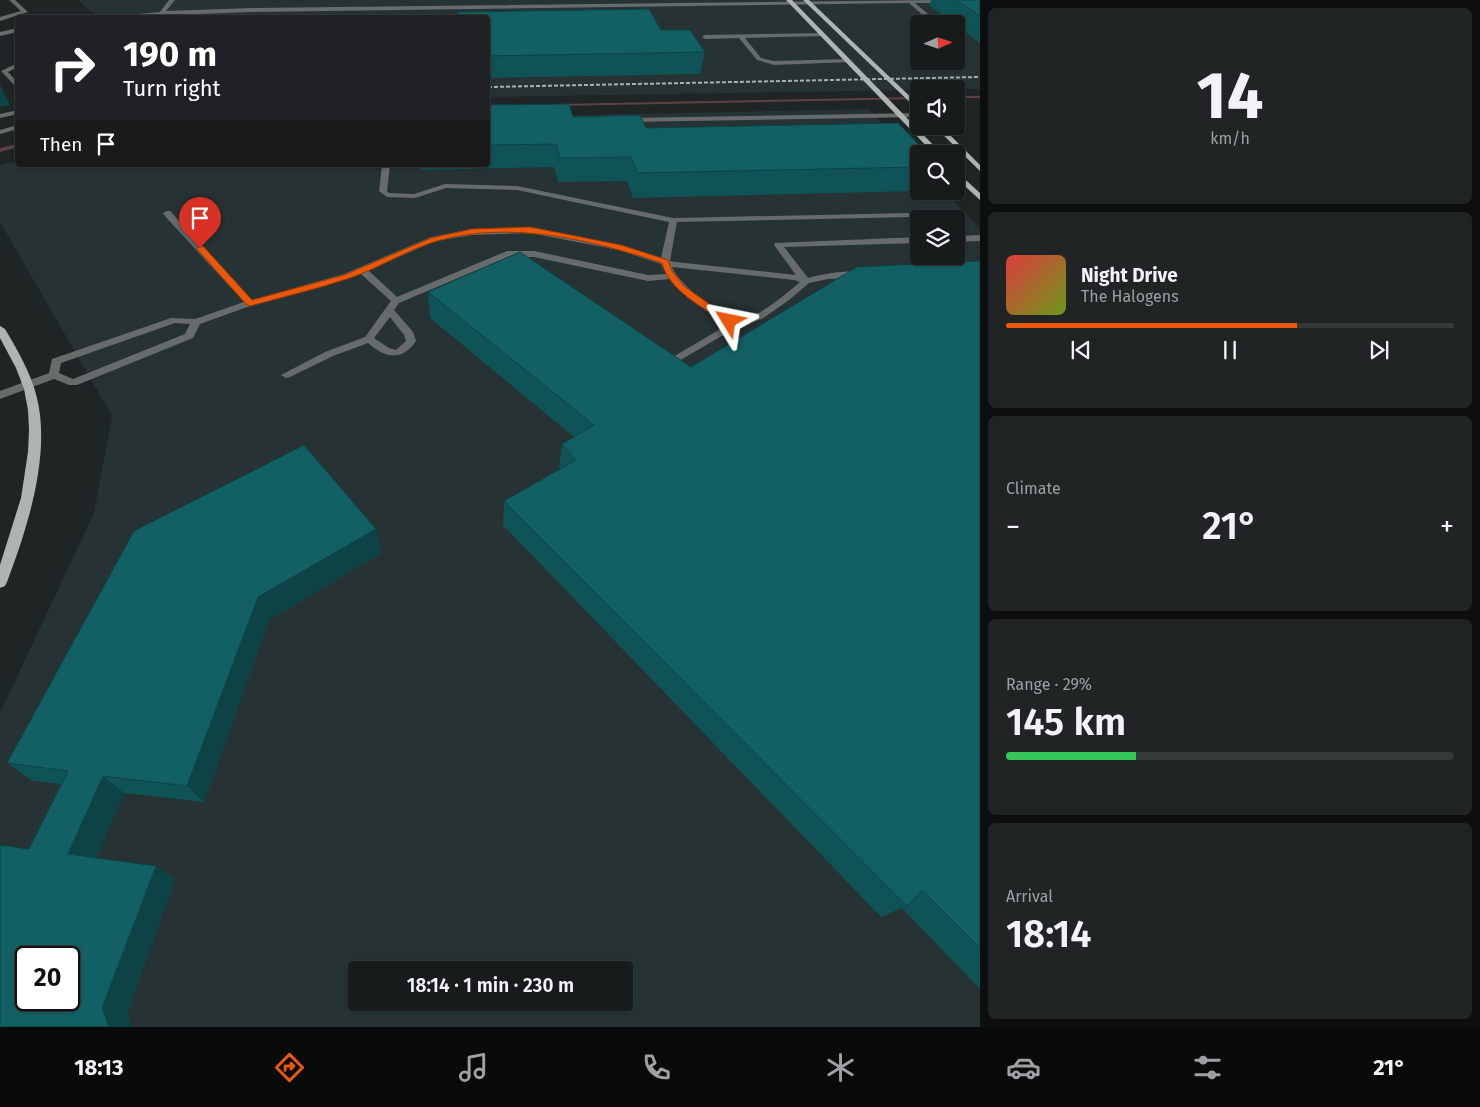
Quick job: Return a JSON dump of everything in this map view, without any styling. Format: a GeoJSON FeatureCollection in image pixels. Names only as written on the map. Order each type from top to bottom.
{"type":"FeatureCollection","features":[{"type":"Feature","properties":{"kind":"main road"},"geometry":{"type":"LineString","coordinates":[[791,2],[929,145]]}},
{"type":"Feature","properties":{"kind":"main road"},"geometry":{"type":"LineString","coordinates":[[808,2],[910,100]]}},
{"type":"Feature","properties":{"kind":"main road"},"geometry":{"type":"LineString","coordinates":[[946,135],[980,169]]}},
{"type":"Feature","properties":{"kind":"main road"},"geometry":{"type":"LineString","coordinates":[[965,182],[980,198]]}},
{"type":"Feature","properties":{"kind":"main road"},"geometry":{"type":"LineString","coordinates":[[0,329],[28,385],[34,410],[34,436],[29,492],[9,560],[0,582]]}},
{"type":"Feature","properties":{"kind":"street"},"geometry":{"type":"LineString","coordinates":[[0,19],[25,12],[12,0]]}},
{"type":"Feature","properties":{"kind":"street"},"geometry":{"type":"LineString","coordinates":[[162,13],[172,0]]}},
{"type":"Feature","properties":{"kind":"street"},"geometry":{"type":"LineString","coordinates":[[334,10],[336,0]]}},
{"type":"Feature","properties":{"kind":"street"},"geometry":{"type":"LineString","coordinates":[[434,0],[434,8]]}},
{"type":"Feature","properties":{"kind":"street"},"geometry":{"type":"LineString","coordinates":[[530,0],[532,7]]}},
{"type":"Feature","properties":{"kind":"street"},"geometry":{"type":"LineString","coordinates":[[136,15],[738,2],[980,1]]}},
{"type":"Feature","properties":{"kind":"street"},"geometry":{"type":"LineString","coordinates":[[910,2],[925,15]]}},
{"type":"Feature","properties":{"kind":"street"},"geometry":{"type":"LineString","coordinates":[[383,15],[385,9]]}},
{"type":"Feature","properties":{"kind":"street"},"geometry":{"type":"LineString","coordinates":[[0,25],[8,32]]}},
{"type":"Feature","properties":{"kind":"street"},"geometry":{"type":"LineString","coordinates":[[0,34],[15,31]]}},
{"type":"Feature","properties":{"kind":"street"},"geometry":{"type":"LineString","coordinates":[[704,37],[823,35]]}},
{"type":"Feature","properties":{"kind":"street"},"geometry":{"type":"LineString","coordinates":[[741,36],[759,59],[774,62],[848,61]]}},
{"type":"Feature","properties":{"kind":"street"},"geometry":{"type":"LineString","coordinates":[[15,66],[4,71],[15,84]]}},
{"type":"Feature","properties":{"kind":"street"},"geometry":{"type":"LineString","coordinates":[[0,116],[15,113]]}},
{"type":"Feature","properties":{"kind":"street"},"geometry":{"type":"LineString","coordinates":[[619,120],[690,122],[910,116]]}},
{"type":"Feature","properties":{"kind":"street"},"geometry":{"type":"LineString","coordinates":[[778,118],[783,124]]}},
{"type":"Feature","properties":{"kind":"street"},"geometry":{"type":"LineString","coordinates":[[0,132],[15,128]]}},
{"type":"Feature","properties":{"kind":"street"},"geometry":{"type":"LineString","coordinates":[[386,167],[383,191],[387,195],[415,196],[446,186],[516,188],[673,220],[910,214]]}},
{"type":"Feature","properties":{"kind":"street"},"geometry":{"type":"LineString","coordinates":[[167,213],[250,303]]}},
{"type":"Feature","properties":{"kind":"street"},"geometry":{"type":"LineString","coordinates":[[673,220],[665,262],[672,276],[681,288],[736,324]]}},
{"type":"Feature","properties":{"kind":"street"},"geometry":{"type":"LineString","coordinates":[[54,375],[56,361],[174,320],[196,322],[250,303],[347,276],[434,239],[472,232],[530,230],[621,248],[675,265],[795,277],[806,281]]}},
{"type":"Feature","properties":{"kind":"street"},"geometry":{"type":"LineString","coordinates":[[965,239],[980,238]]}},
{"type":"Feature","properties":{"kind":"street"},"geometry":{"type":"LineString","coordinates":[[806,281],[778,245],[910,240]]}},
{"type":"Feature","properties":{"kind":"street"},"geometry":{"type":"LineString","coordinates":[[286,375],[329,354],[370,339],[396,301],[507,254],[521,252],[648,278],[672,276]]}},
{"type":"Feature","properties":{"kind":"street"},"geometry":{"type":"LineString","coordinates":[[362,270],[396,301]]}},
{"type":"Feature","properties":{"kind":"street"},"geometry":{"type":"LineString","coordinates":[[665,366],[736,324],[746,323],[796,291],[806,281],[828,276],[866,275]]}},
{"type":"Feature","properties":{"kind":"street"},"geometry":{"type":"LineString","coordinates":[[370,339],[387,353],[395,354],[408,346],[410,341],[409,334],[389,310]]}},
{"type":"Feature","properties":{"kind":"street"},"geometry":{"type":"LineString","coordinates":[[0,395],[54,375],[73,383],[189,336],[196,322]]}},
{"type":"Feature","properties":{"kind":"shaded area"},"geometry":{"type":"Polygon","coordinates":[[[77,0],[980,0],[980,89],[965,89],[965,80],[910,80],[910,90],[490,97],[490,15],[96,15],[77,0]]]}},
{"type":"Feature","properties":{"kind":"shaded area"},"geometry":{"type":"Polygon","coordinates":[[[869,109],[910,153],[910,200],[953,200],[962,210],[910,210],[910,265],[965,265],[965,213],[980,229],[980,1027],[0,1027],[0,713],[94,513],[112,416],[0,222],[0,165],[15,161],[15,167],[490,167],[490,117],[869,109]]]}},
{"type":"Feature","properties":{"kind":"building"},"geometry":{"type":"Polygon","coordinates":[[[957,0],[980,0],[980,16],[957,0]]]}},
{"type":"Feature","properties":{"kind":"building"},"geometry":{"type":"Polygon","coordinates":[[[649,9],[661,30],[690,30],[705,52],[490,56],[490,15],[457,15],[457,12],[649,9]]]}},
{"type":"Feature","properties":{"kind":"building"},"geometry":{"type":"Polygon","coordinates":[[[569,104],[573,117],[640,115],[646,128],[898,123],[919,145],[910,145],[910,167],[637,173],[631,157],[560,158],[556,144],[490,145],[490,105],[569,104]]]}},
{"type":"Feature","properties":{"kind":"building"},"geometry":{"type":"Polygon","coordinates":[[[520,252],[691,367],[857,267],[910,264],[965,265],[965,262],[980,261],[980,948],[922,890],[907,906],[504,501],[576,460],[562,444],[594,425],[428,292],[520,252]]]}},
{"type":"Feature","properties":{"kind":"building"},"geometry":{"type":"Polygon","coordinates":[[[304,445],[376,529],[258,597],[187,786],[103,776],[68,854],[156,866],[102,1008],[109,1027],[0,1027],[0,845],[29,849],[68,771],[7,763],[134,531],[304,445]]]}},
{"type":"Feature","properties":{"kind":"waterway"},"geometry":{"type":"LineString","coordinates":[[965,97],[980,97]]}},
{"type":"Feature","properties":{"kind":"waterway"},"geometry":{"type":"LineString","coordinates":[[558,105],[910,98]]}},
{"type":"Feature","properties":{"kind":"waterway"},"geometry":{"type":"LineString","coordinates":[[0,150],[15,146]]}},
{"type":"Feature","properties":{"kind":"railway"},"geometry":{"type":"LineString","coordinates":[[490,87],[980,77]]}},
{"type":"Feature","properties":{"kind":"route"},"geometry":{"type":"LineString","coordinates":[[200,248],[250,303],[347,276],[434,239],[472,232],[530,230],[621,248],[665,262],[668,271],[681,288],[729,321]]}}]}
